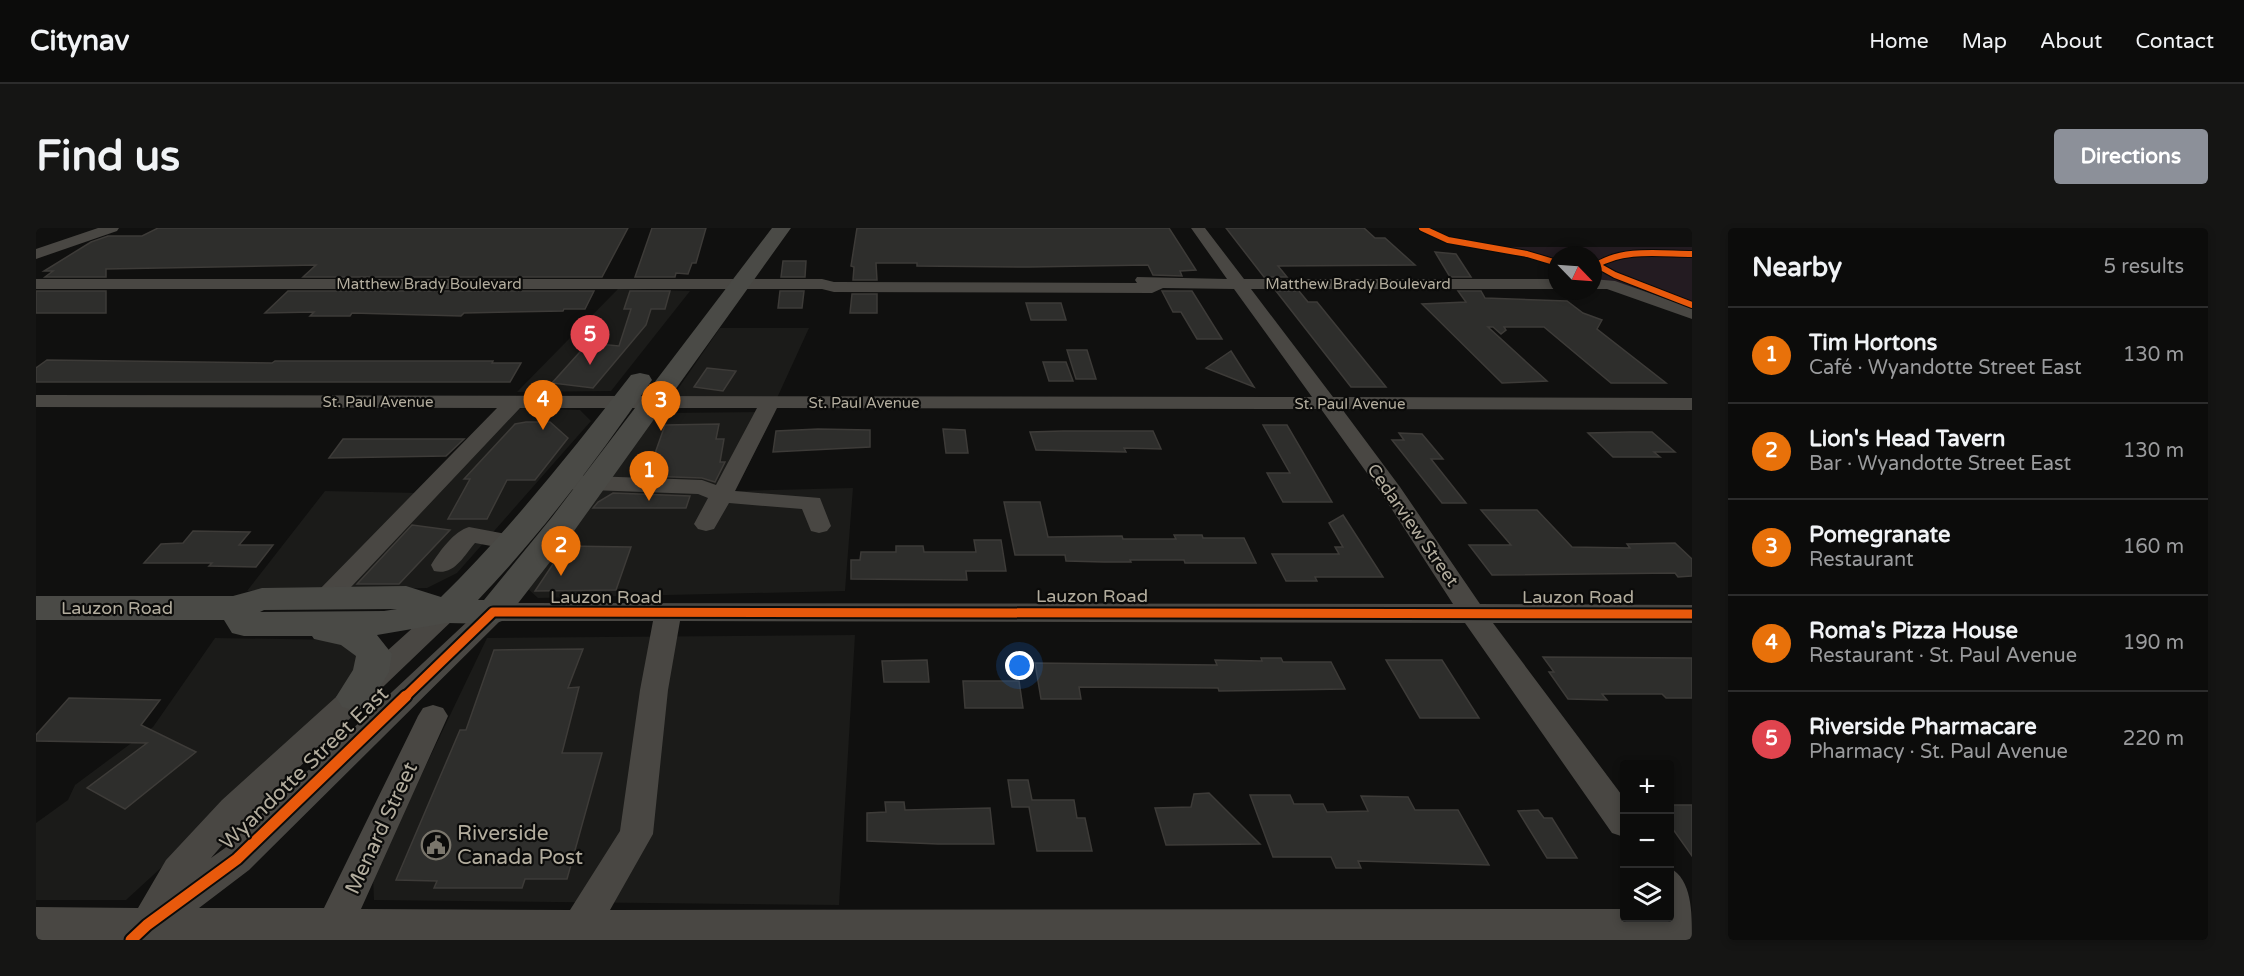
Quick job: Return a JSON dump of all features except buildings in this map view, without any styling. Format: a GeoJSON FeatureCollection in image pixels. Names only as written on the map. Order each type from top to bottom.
{"type":"FeatureCollection","features":[{"type":"Feature","properties":{"kind":"main road","name":"Wyandotte Street East"},"geometry":{"type":"LineString","coordinates":[[697,305],[782,228]]}},
{"type":"Feature","properties":{"kind":"main road","name":"Wyandotte Street East"},"geometry":{"type":"LineString","coordinates":[[447,611],[513,542],[578,483],[728,277]]}},
{"type":"Feature","properties":{"kind":"main road","name":"Wyandotte Street East"},"geometry":{"type":"LineString","coordinates":[[637,402],[657,358]]}},
{"type":"Feature","properties":{"kind":"main road","name":"Wyandotte Street East"},"geometry":{"type":"LineString","coordinates":[[493,612],[563,524],[578,483]]}},
{"type":"Feature","properties":{"kind":"main road","name":"Lauzon Road"},"geometry":{"type":"LineString","coordinates":[[36,608],[234,608],[262,599],[406,597],[447,611]]}},
{"type":"Feature","properties":{"kind":"main road","name":"Lauzon Road"},"geometry":{"type":"LineString","coordinates":[[234,608],[244,624],[384,623],[447,611],[493,612]]}},
{"type":"Feature","properties":{"kind":"main road"},"geometry":{"type":"LineString","coordinates":[[277,624],[341,632],[362,639],[374,654],[371,672],[355,697]]}},
{"type":"Feature","properties":{"kind":"street"},"geometry":{"type":"LineString","coordinates":[[36,254],[112,228]]}},
{"type":"Feature","properties":{"kind":"street","name":"Cedarview Street"},"geometry":{"type":"LineString","coordinates":[[1198,228],[1392,492],[1473,614],[1620,817]]}},
{"type":"Feature","properties":{"kind":"street","name":"Matthew Brady Boulevard"},"geometry":{"type":"LineString","coordinates":[[36,284],[728,277],[822,284],[834,287],[1152,288],[1160,283],[1548,284]]}},
{"type":"Feature","properties":{"kind":"street"},"geometry":{"type":"LineString","coordinates":[[1602,284],[1692,314]]}},
{"type":"Feature","properties":{"kind":"street","name":"St. Paul Avenue"},"geometry":{"type":"LineString","coordinates":[[36,401],[1692,404]]}},
{"type":"Feature","properties":{"kind":"street"},"geometry":{"type":"LineString","coordinates":[[326,598],[514,402]]}},
{"type":"Feature","properties":{"kind":"street"},"geometry":{"type":"LineString","coordinates":[[706,524],[770,403]]}},
{"type":"Feature","properties":{"kind":"street"},"geometry":{"type":"LineString","coordinates":[[578,483],[702,487],[721,496],[737,499],[812,503],[819,526]]}},
{"type":"Feature","properties":{"kind":"street"},"geometry":{"type":"LineString","coordinates":[[443,565],[470,535],[513,542]]}},
{"type":"Feature","properties":{"kind":"street","name":"Wyandotte Street East"},"geometry":{"type":"LineString","coordinates":[[139,932],[177,872],[233,810],[447,611]]}},
{"type":"Feature","properties":{"kind":"street","name":"Lauzon Road"},"geometry":{"type":"LineString","coordinates":[[493,612],[1692,614]]}},
{"type":"Feature","properties":{"kind":"street","name":"Wyandotte Street East"},"geometry":{"type":"LineString","coordinates":[[139,932],[237,859],[493,612]]}},
{"type":"Feature","properties":{"kind":"street"},"geometry":{"type":"LineString","coordinates":[[580,927],[636,834],[654,690],[668,614]]}},
{"type":"Feature","properties":{"kind":"street","name":"Menard Street"},"geometry":{"type":"LineString","coordinates":[[332,933],[433,716]]}},
{"type":"Feature","properties":{"kind":"street"},"geometry":{"type":"LineString","coordinates":[[1674,890],[1692,916]]}},
{"type":"Feature","properties":{"kind":"street"},"geometry":{"type":"LineString","coordinates":[[36,924],[139,932],[332,933],[580,927],[1692,926]]}},
{"type":"Feature","properties":{"kind":"shaded area"},"geometry":{"type":"Polygon","coordinates":[[[1502,247],[1548,247],[1548,264],[1502,247]]]}},
{"type":"Feature","properties":{"kind":"shaded area"},"geometry":{"type":"Polygon","coordinates":[[[1602,247],[1692,247],[1692,315],[1602,283],[1602,247]]]}},
{"type":"Feature","properties":{"kind":"shaded area"},"geometry":{"type":"Polygon","coordinates":[[[618,289],[690,291],[611,391],[517,392],[618,289]]]}},
{"type":"Feature","properties":{"kind":"shaded area"},"geometry":{"type":"Polygon","coordinates":[[[720,328],[809,328],[777,398],[673,396],[720,328]]]}},
{"type":"Feature","properties":{"kind":"shaded area"},"geometry":{"type":"Polygon","coordinates":[[[504,408],[580,410],[591,421],[457,573],[427,588],[247,591],[325,491],[419,493],[504,408]]]}},
{"type":"Feature","properties":{"kind":"shaded area"},"geometry":{"type":"Polygon","coordinates":[[[775,412],[735,491],[853,488],[845,591],[538,598],[527,588],[653,418],[663,413],[775,412]]]}},
{"type":"Feature","properties":{"kind":"shaded area"},"geometry":{"type":"Polygon","coordinates":[[[855,635],[839,905],[374,900],[373,876],[487,638],[855,635]]]}},
{"type":"Feature","properties":{"kind":"shaded area"},"geometry":{"type":"Polygon","coordinates":[[[215,638],[342,640],[362,649],[346,698],[126,900],[36,900],[36,823],[68,800],[75,785],[153,727],[215,638]]]}},
{"type":"Feature","properties":{"kind":"cycle path"},"geometry":{"type":"LineString","coordinates":[[1422,228],[1448,240],[1527,254],[1548,260]]}},
{"type":"Feature","properties":{"kind":"cycle path"},"geometry":{"type":"LineString","coordinates":[[1692,254],[1628,255],[1604,260],[1597,265],[1615,275],[1692,305]]}},
{"type":"Feature","properties":{"kind":"cycle path"},"geometry":{"type":"LineString","coordinates":[[131,940],[147,925],[237,859],[493,612],[1692,614]]}},
{"type":"Feature","properties":{"kind":"place","name":"Riverside Pharmacare"},"geometry":{"type":"Point","coordinates":[590,365]}},
{"type":"Feature","properties":{"kind":"place","name":"Roma's Pizza House"},"geometry":{"type":"Point","coordinates":[543,430]}},
{"type":"Feature","properties":{"kind":"place","name":"Pomegranate"},"geometry":{"type":"Point","coordinates":[661,431]}},
{"type":"Feature","properties":{"kind":"place","name":"Tim Hortons"},"geometry":{"type":"Point","coordinates":[649,501]}},
{"type":"Feature","properties":{"kind":"place","name":"Lion's Head Tavern"},"geometry":{"type":"Point","coordinates":[561,576]}},
{"type":"Feature","properties":{"kind":"place","name":"Riverside Canada Post"},"geometry":{"type":"Point","coordinates":[436,845]}}]}
